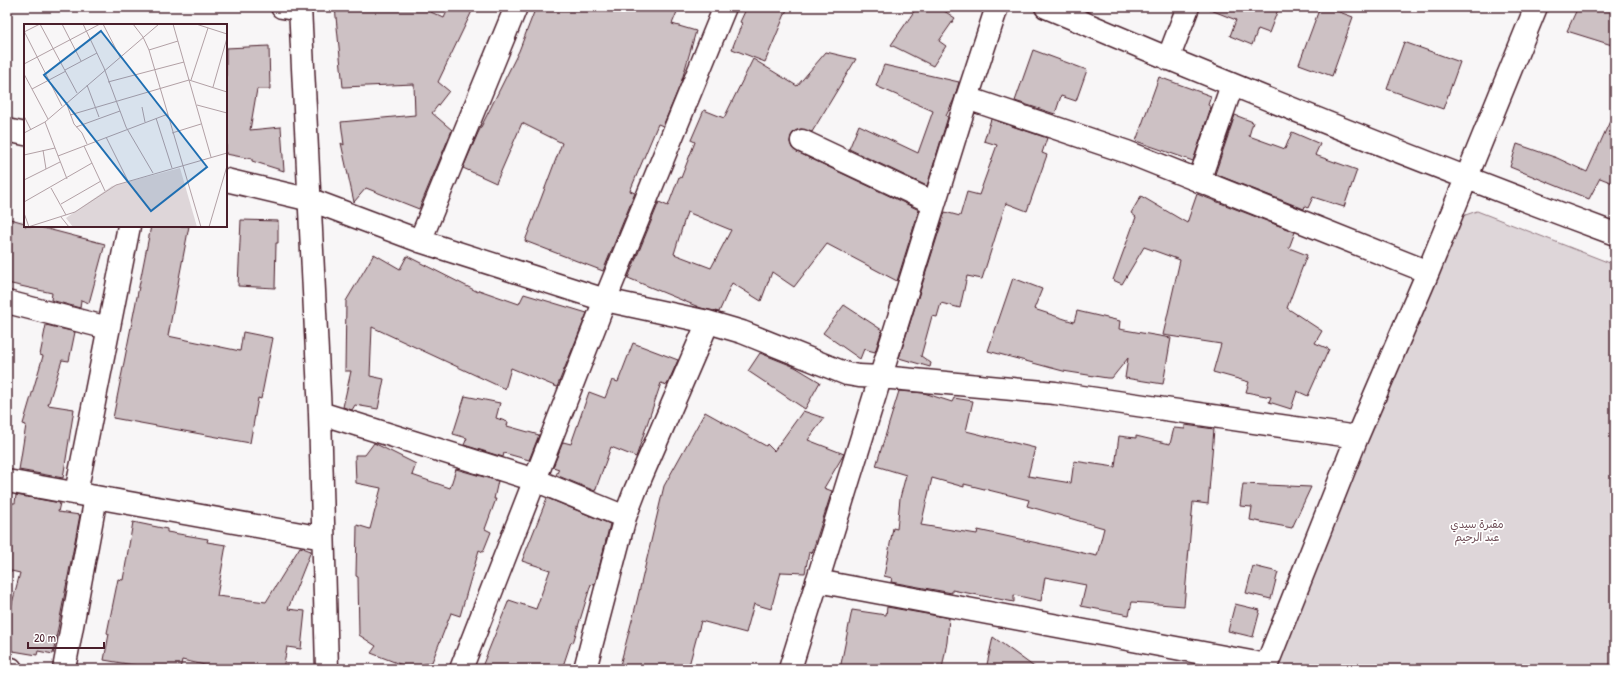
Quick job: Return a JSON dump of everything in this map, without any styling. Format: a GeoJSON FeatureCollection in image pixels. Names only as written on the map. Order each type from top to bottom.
{"type":"FeatureCollection","features":[{"type":"Feature","properties":{"kind":"street"},"geometry":{"type":"LineString","coordinates":[[420,241],[516,7]]}},
{"type":"Feature","properties":{"kind":"street"},"geometry":{"type":"LineString","coordinates":[[462,669],[605,300],[725,7]]}},
{"type":"Feature","properties":{"kind":"street"},"geometry":{"type":"LineString","coordinates":[[790,669],[934,203],[997,7]]}},
{"type":"Feature","properties":{"kind":"street"},"geometry":{"type":"LineString","coordinates":[[1046,7],[1232,85],[1466,178],[1615,234]]}},
{"type":"Feature","properties":{"kind":"street"},"geometry":{"type":"LineString","coordinates":[[1168,59],[1188,7]]}},
{"type":"Feature","properties":{"kind":"street"},"geometry":{"type":"LineString","coordinates":[[817,580],[1266,667],[1357,437],[1428,272],[1536,7]]}},
{"type":"Feature","properties":{"kind":"street"},"geometry":{"type":"LineString","coordinates":[[294,8],[311,200],[320,412],[327,669]]}},
{"type":"Feature","properties":{"kind":"street"},"geometry":{"type":"LineString","coordinates":[[1199,182],[1232,85]]}},
{"type":"Feature","properties":{"kind":"street"},"geometry":{"type":"LineString","coordinates":[[967,98],[1127,152],[1199,182],[1428,272]]}},
{"type":"Feature","properties":{"kind":"street"},"geometry":{"type":"LineString","coordinates":[[7,130],[24,134]]}},
{"type":"Feature","properties":{"kind":"street"},"geometry":{"type":"LineString","coordinates":[[802,141],[934,203]]}},
{"type":"Feature","properties":{"kind":"street"},"geometry":{"type":"LineString","coordinates":[[227,180],[311,200],[420,241],[605,300],[708,322],[742,332],[846,374],[1055,393],[1357,437]]}},
{"type":"Feature","properties":{"kind":"street"},"geometry":{"type":"LineString","coordinates":[[64,669],[108,328],[129,227]]}},
{"type":"Feature","properties":{"kind":"street"},"geometry":{"type":"LineString","coordinates":[[7,302],[108,328]]}},
{"type":"Feature","properties":{"kind":"street"},"geometry":{"type":"LineString","coordinates":[[585,669],[625,517],[640,478],[708,322]]}},
{"type":"Feature","properties":{"kind":"street"},"geometry":{"type":"LineString","coordinates":[[320,412],[534,480],[625,517]]}},
{"type":"Feature","properties":{"kind":"street"},"geometry":{"type":"LineString","coordinates":[[7,481],[323,538]]}},
{"type":"Feature","properties":{"kind":"street"},"geometry":{"type":"LineString","coordinates":[[7,668],[11,669]]}},
{"type":"Feature","properties":{"kind":"green space","name":"مقبرة سيدي عبد الرحيم"},"geometry":{"type":"Polygon","coordinates":[[[1477,211],[1615,265],[1615,669],[1274,669],[1451,220],[1477,211]]]}},
{"type":"Feature","properties":{"kind":"building"},"geometry":{"type":"Polygon","coordinates":[[[335,7],[420,7],[444,18],[449,7],[474,7],[438,82],[449,91],[432,113],[452,130],[419,209],[366,188],[354,202],[341,143],[344,145],[341,122],[415,115],[414,84],[343,87],[335,7]]]}},
{"type":"Feature","properties":{"kind":"building"},"geometry":{"type":"Polygon","coordinates":[[[536,7],[679,7],[672,24],[696,31],[681,83],[663,126],[658,124],[630,191],[635,193],[603,271],[525,241],[562,143],[522,123],[496,183],[463,168],[478,133],[519,51],[536,7]]]}},
{"type":"Feature","properties":{"kind":"building"},"geometry":{"type":"Polygon","coordinates":[[[747,7],[788,7],[765,62],[732,49],[742,23],[740,22],[747,7]]]}},
{"type":"Feature","properties":{"kind":"building"},"geometry":{"type":"Polygon","coordinates":[[[917,7],[938,7],[955,18],[939,41],[946,46],[933,66],[891,45],[917,7]]]}},
{"type":"Feature","properties":{"kind":"building"},"geometry":{"type":"Polygon","coordinates":[[[1206,7],[1279,7],[1269,33],[1258,29],[1252,45],[1230,36],[1236,20],[1206,7]]]}},
{"type":"Feature","properties":{"kind":"building"},"geometry":{"type":"Polygon","coordinates":[[[1320,7],[1326,7],[1353,17],[1332,76],[1299,64],[1320,7]]]}},
{"type":"Feature","properties":{"kind":"building"},"geometry":{"type":"Polygon","coordinates":[[[1578,7],[1615,7],[1615,46],[1567,31],[1578,7]]]}},
{"type":"Feature","properties":{"kind":"building"},"geometry":{"type":"Polygon","coordinates":[[[1404,42],[1460,62],[1443,109],[1387,89],[1404,42]]]}},
{"type":"Feature","properties":{"kind":"building"},"geometry":{"type":"Polygon","coordinates":[[[269,46],[270,89],[257,89],[250,130],[281,127],[284,171],[252,161],[252,159],[227,154],[227,48],[269,46]]]}},
{"type":"Feature","properties":{"kind":"building"},"geometry":{"type":"Polygon","coordinates":[[[1033,50],[1087,70],[1076,101],[1061,96],[1055,114],[1015,101],[1033,50]]]}},
{"type":"Feature","properties":{"kind":"building"},"geometry":{"type":"Polygon","coordinates":[[[826,52],[856,59],[812,132],[801,129],[795,131],[791,136],[790,142],[792,148],[797,152],[919,210],[897,281],[827,244],[794,287],[772,272],[761,301],[732,283],[719,312],[701,308],[628,278],[659,202],[668,206],[679,177],[681,178],[695,142],[691,140],[704,110],[724,118],[753,59],[797,86],[826,52]],[[687,212],[674,254],[711,268],[731,230],[687,212]]]}},
{"type":"Feature","properties":{"kind":"building"},"geometry":{"type":"Polygon","coordinates":[[[884,65],[959,82],[954,99],[946,116],[948,117],[927,186],[849,149],[859,125],[918,153],[933,111],[876,86],[884,65]]]}},
{"type":"Feature","properties":{"kind":"building"},"geometry":{"type":"Polygon","coordinates":[[[1159,77],[1211,96],[1208,105],[1211,107],[1193,161],[1136,141],[1159,77]]]}},
{"type":"Feature","properties":{"kind":"building"},"geometry":{"type":"Polygon","coordinates":[[[1615,110],[1615,184],[1600,178],[1589,199],[1510,167],[1517,144],[1557,158],[1587,172],[1615,110]]]}},
{"type":"Feature","properties":{"kind":"building"},"geometry":{"type":"Polygon","coordinates":[[[1235,115],[1253,122],[1249,136],[1285,149],[1292,132],[1320,144],[1315,155],[1357,170],[1344,207],[1313,197],[1308,208],[1305,206],[1304,209],[1215,174],[1235,115]]]}},
{"type":"Feature","properties":{"kind":"building"},"geometry":{"type":"Polygon","coordinates":[[[991,119],[1047,138],[1042,153],[1047,155],[1027,211],[1006,203],[982,279],[967,276],[960,308],[941,303],[937,317],[932,316],[921,356],[931,363],[930,367],[899,358],[945,212],[960,216],[967,192],[979,195],[997,145],[984,141],[991,119]]]}},
{"type":"Feature","properties":{"kind":"building"},"geometry":{"type":"Polygon","coordinates":[[[1197,194],[1295,232],[1289,248],[1307,255],[1287,308],[1322,331],[1315,343],[1329,349],[1308,396],[1297,391],[1291,409],[1269,402],[1271,397],[1246,392],[1249,382],[1213,372],[1221,344],[1163,335],[1180,260],[1144,247],[1122,284],[1113,280],[1136,217],[1131,213],[1141,196],[1187,223],[1197,194]]]}},
{"type":"Feature","properties":{"kind":"building"},"geometry":{"type":"Polygon","coordinates":[[[7,218],[24,223],[24,227],[40,227],[105,244],[89,303],[81,300],[80,308],[51,300],[52,293],[7,283],[7,218]]]}},
{"type":"Feature","properties":{"kind":"building"},"geometry":{"type":"Polygon","coordinates":[[[241,220],[278,221],[275,288],[238,286],[241,220]]]}},
{"type":"Feature","properties":{"kind":"building"},"geometry":{"type":"Polygon","coordinates":[[[151,227],[189,227],[168,336],[240,351],[243,332],[273,338],[261,399],[258,398],[250,443],[113,418],[151,227]]]}},
{"type":"Feature","properties":{"kind":"building"},"geometry":{"type":"Polygon","coordinates":[[[374,254],[400,269],[407,256],[478,292],[479,290],[519,304],[524,294],[587,313],[557,387],[511,368],[505,389],[372,327],[370,376],[384,379],[378,409],[355,405],[352,410],[343,407],[351,371],[345,371],[346,301],[374,254]]]}},
{"type":"Feature","properties":{"kind":"building"},"geometry":{"type":"Polygon","coordinates":[[[1013,278],[1042,289],[1034,309],[1074,322],[1077,311],[1120,321],[1119,329],[1171,338],[1163,384],[1125,378],[1128,358],[1112,378],[1107,378],[1063,371],[988,351],[1013,278]]]}},
{"type":"Feature","properties":{"kind":"building"},"geometry":{"type":"Polygon","coordinates":[[[844,305],[882,330],[875,352],[864,349],[860,359],[823,333],[844,305]]]}},
{"type":"Feature","properties":{"kind":"building"},"geometry":{"type":"Polygon","coordinates":[[[46,325],[75,332],[69,361],[62,360],[48,405],[74,409],[63,478],[19,470],[26,425],[23,424],[43,356],[40,355],[46,325]]]}},
{"type":"Feature","properties":{"kind":"building"},"geometry":{"type":"Polygon","coordinates":[[[633,343],[678,360],[667,385],[661,383],[636,457],[611,447],[595,491],[556,475],[559,469],[553,467],[563,442],[571,444],[589,392],[605,398],[612,380],[618,382],[633,343]]]}},
{"type":"Feature","properties":{"kind":"building"},"geometry":{"type":"Polygon","coordinates":[[[760,353],[795,367],[820,382],[805,409],[748,371],[760,353]]]}},
{"type":"Feature","properties":{"kind":"building"},"geometry":{"type":"Polygon","coordinates":[[[899,391],[924,393],[952,402],[954,398],[973,401],[966,431],[1035,448],[1028,476],[1071,483],[1074,461],[1115,467],[1119,436],[1136,438],[1136,436],[1170,444],[1174,428],[1185,429],[1185,425],[1214,429],[1208,504],[1193,502],[1184,606],[1132,602],[1129,615],[1081,606],[1086,585],[1045,577],[1041,601],[1014,595],[1014,602],[952,590],[952,593],[891,582],[892,578],[884,576],[893,528],[897,529],[900,498],[906,475],[876,466],[899,391]],[[932,478],[921,525],[977,534],[978,530],[1097,556],[1104,528],[1027,506],[1029,500],[964,484],[964,487],[932,478]]]}},
{"type":"Feature","properties":{"kind":"building"},"geometry":{"type":"Polygon","coordinates":[[[465,396],[500,403],[496,418],[508,422],[507,426],[539,435],[529,460],[504,453],[503,457],[464,445],[467,438],[453,434],[465,396]]]}},
{"type":"Feature","properties":{"kind":"building"},"geometry":{"type":"Polygon","coordinates":[[[803,411],[824,418],[808,440],[844,454],[824,488],[832,491],[812,553],[809,552],[805,573],[781,572],[771,609],[754,604],[746,633],[701,621],[688,669],[619,669],[636,605],[664,486],[705,412],[766,446],[767,444],[774,451],[803,411]]]}},
{"type":"Feature","properties":{"kind":"building"},"geometry":{"type":"Polygon","coordinates":[[[374,443],[416,464],[412,475],[450,488],[456,469],[498,481],[494,499],[496,499],[485,529],[491,532],[483,552],[479,550],[460,616],[451,613],[432,662],[410,668],[371,653],[376,646],[359,635],[358,577],[356,576],[357,525],[370,529],[381,488],[356,483],[355,455],[365,455],[374,443]]]}},
{"type":"Feature","properties":{"kind":"building"},"geometry":{"type":"Polygon","coordinates":[[[1243,484],[1311,487],[1292,528],[1250,520],[1252,507],[1240,506],[1243,484]]]}},
{"type":"Feature","properties":{"kind":"building"},"geometry":{"type":"Polygon","coordinates":[[[16,495],[60,503],[58,512],[80,515],[53,654],[38,651],[37,655],[7,650],[7,631],[10,611],[20,573],[7,570],[7,527],[12,503],[15,503],[16,495]]]}},
{"type":"Feature","properties":{"kind":"building"},"geometry":{"type":"Polygon","coordinates":[[[547,498],[610,524],[596,580],[594,585],[591,584],[573,643],[571,642],[562,669],[481,669],[509,600],[536,609],[550,570],[522,561],[547,498]]]}},
{"type":"Feature","properties":{"kind":"building"},"geometry":{"type":"Polygon","coordinates":[[[133,522],[167,529],[167,532],[208,539],[207,542],[226,545],[217,596],[266,602],[300,547],[311,551],[288,609],[305,611],[301,649],[287,647],[283,669],[223,669],[182,660],[180,669],[157,669],[104,660],[109,634],[107,633],[118,579],[123,580],[133,522]]]}},
{"type":"Feature","properties":{"kind":"building"},"geometry":{"type":"Polygon","coordinates":[[[1253,566],[1278,572],[1271,599],[1246,593],[1253,566]]]}},
{"type":"Feature","properties":{"kind":"building"},"geometry":{"type":"Polygon","coordinates":[[[1235,604],[1260,610],[1253,637],[1228,631],[1235,604]]]}},
{"type":"Feature","properties":{"kind":"building"},"geometry":{"type":"Polygon","coordinates":[[[887,607],[949,618],[947,642],[942,669],[840,669],[852,610],[886,615],[887,607]]]}},
{"type":"Feature","properties":{"kind":"building"},"geometry":{"type":"Polygon","coordinates":[[[993,637],[1037,669],[986,669],[993,637]]]}}]}
